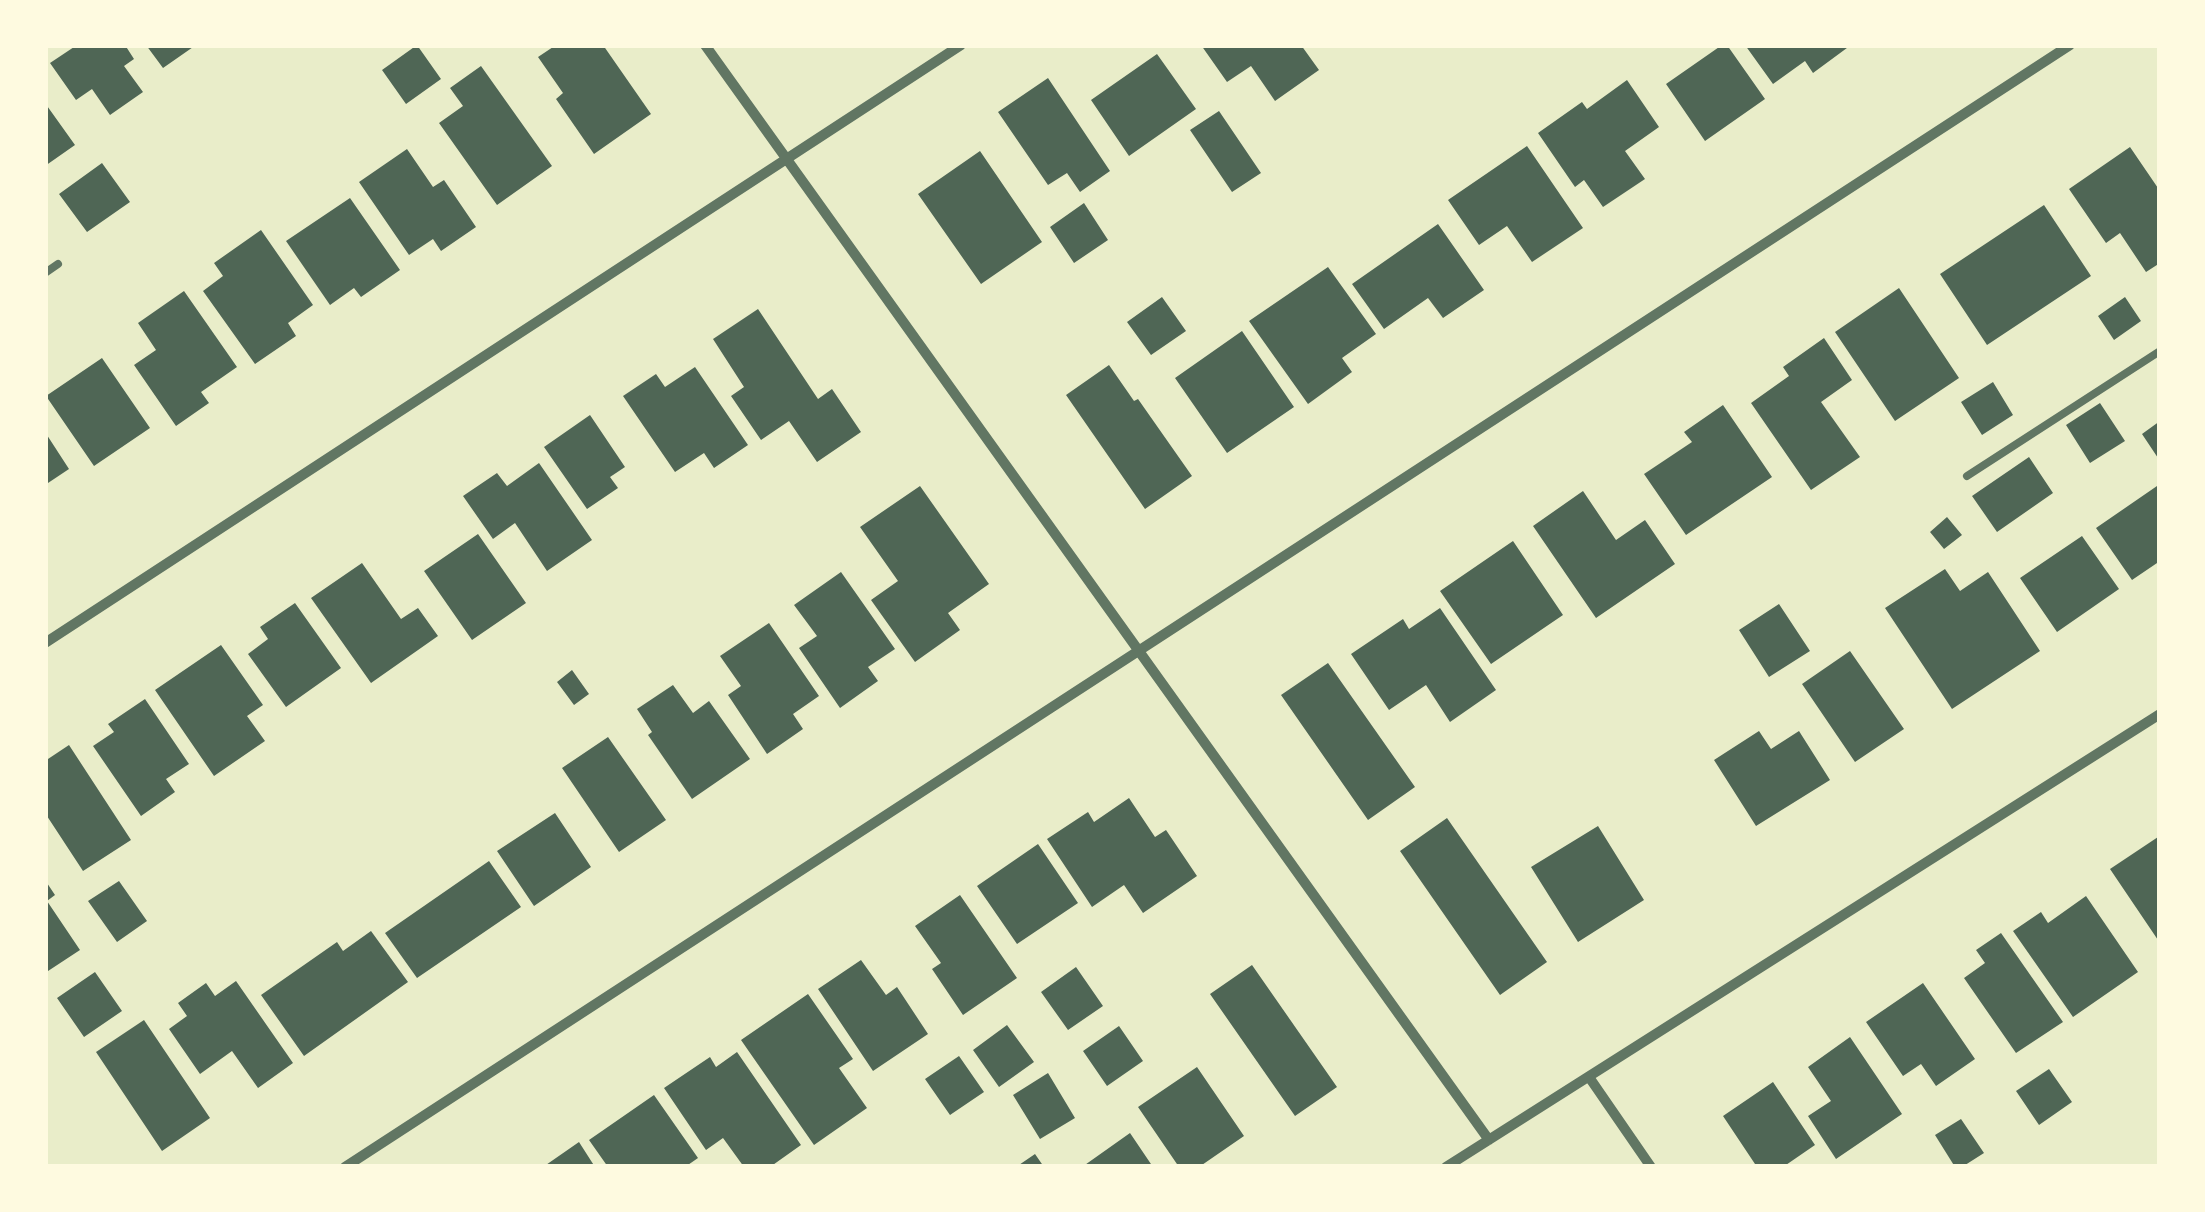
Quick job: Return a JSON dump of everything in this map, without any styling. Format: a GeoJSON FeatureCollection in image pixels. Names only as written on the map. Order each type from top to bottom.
{"type":"FeatureCollection","features":[{"type":"Feature","properties":{"kind":"street"},"geometry":{"type":"LineString","coordinates":[[705,45],[1489,1140]]}},
{"type":"Feature","properties":{"kind":"street"},"geometry":{"type":"LineString","coordinates":[[45,642],[961,45]]}},
{"type":"Feature","properties":{"kind":"street"},"geometry":{"type":"LineString","coordinates":[[345,1167],[2070,45]]}},
{"type":"Feature","properties":{"kind":"street"},"geometry":{"type":"LineString","coordinates":[[1446,1167],[2160,714]]}},
{"type":"Feature","properties":{"kind":"street"},"geometry":{"type":"LineString","coordinates":[[1589,1078],[1651,1167]]}},
{"type":"Feature","properties":{"kind":"lane"},"geometry":{"type":"LineString","coordinates":[[45,273],[58,264]]}},
{"type":"Feature","properties":{"kind":"lane"},"geometry":{"type":"LineString","coordinates":[[1967,476],[2160,351]]}},
{"type":"Feature","properties":{"kind":"building"},"geometry":{"type":"Polygon","coordinates":[[[77,45],[125,45],[134,59],[124,66],[143,92],[110,115],[92,89],[76,100],[50,63],[77,45]]]}},
{"type":"Feature","properties":{"kind":"building"},"geometry":{"type":"Polygon","coordinates":[[[146,45],[196,45],[163,68],[146,45]]]}},
{"type":"Feature","properties":{"kind":"building"},"geometry":{"type":"Polygon","coordinates":[[[417,45],[441,79],[406,104],[382,70],[417,45]]]}},
{"type":"Feature","properties":{"kind":"building"},"geometry":{"type":"Polygon","coordinates":[[[556,45],[603,45],[651,114],[594,154],[556,99],[563,93],[538,57],[556,45]]]}},
{"type":"Feature","properties":{"kind":"building"},"geometry":{"type":"Polygon","coordinates":[[[1201,45],[1301,45],[1319,70],[1275,101],[1251,66],[1227,82],[1201,45]]]}},
{"type":"Feature","properties":{"kind":"building"},"geometry":{"type":"Polygon","coordinates":[[[1727,45],[1765,99],[1705,141],[1666,84],[1727,45]]]}},
{"type":"Feature","properties":{"kind":"building"},"geometry":{"type":"Polygon","coordinates":[[[1745,45],[1851,45],[1813,73],[1805,61],[1773,84],[1745,45]]]}},
{"type":"Feature","properties":{"kind":"building"},"geometry":{"type":"Polygon","coordinates":[[[1157,54],[1196,109],[1129,156],[1091,100],[1157,54]]]}},
{"type":"Feature","properties":{"kind":"building"},"geometry":{"type":"Polygon","coordinates":[[[481,66],[552,166],[497,205],[439,123],[463,106],[450,88],[481,66]]]}},
{"type":"Feature","properties":{"kind":"building"},"geometry":{"type":"Polygon","coordinates":[[[1048,78],[1110,171],[1080,192],[1067,173],[1048,185],[998,112],[1048,78]]]}},
{"type":"Feature","properties":{"kind":"building"},"geometry":{"type":"Polygon","coordinates":[[[1627,80],[1659,127],[1625,151],[1645,179],[1603,207],[1584,180],[1575,187],[1538,133],[1582,102],[1587,109],[1627,80]]]}},
{"type":"Feature","properties":{"kind":"building"},"geometry":{"type":"Polygon","coordinates":[[[45,103],[75,145],[45,166],[45,103]]]}},
{"type":"Feature","properties":{"kind":"building"},"geometry":{"type":"Polygon","coordinates":[[[1219,111],[1261,173],[1232,192],[1190,130],[1219,111]]]}},
{"type":"Feature","properties":{"kind":"building"},"geometry":{"type":"Polygon","coordinates":[[[1527,146],[1583,228],[1532,262],[1507,226],[1479,245],[1448,200],[1527,146]]]}},
{"type":"Feature","properties":{"kind":"building"},"geometry":{"type":"Polygon","coordinates":[[[2130,147],[2160,191],[2160,263],[2146,272],[2120,233],[2106,243],[2069,189],[2130,147]]]}},
{"type":"Feature","properties":{"kind":"building"},"geometry":{"type":"Polygon","coordinates":[[[407,149],[433,187],[444,180],[476,227],[441,251],[433,239],[409,255],[359,182],[407,149]]]}},
{"type":"Feature","properties":{"kind":"building"},"geometry":{"type":"Polygon","coordinates":[[[980,151],[1042,242],[981,284],[918,194],[980,151]]]}},
{"type":"Feature","properties":{"kind":"building"},"geometry":{"type":"Polygon","coordinates":[[[102,163],[130,202],[87,232],[59,194],[102,163]]]}},
{"type":"Feature","properties":{"kind":"building"},"geometry":{"type":"Polygon","coordinates":[[[350,198],[400,270],[361,297],[354,288],[330,305],[286,241],[350,198]]]}},
{"type":"Feature","properties":{"kind":"building"},"geometry":{"type":"Polygon","coordinates":[[[1084,203],[1108,240],[1074,263],[1050,227],[1084,203]]]}},
{"type":"Feature","properties":{"kind":"building"},"geometry":{"type":"Polygon","coordinates":[[[2044,205],[2091,276],[1987,345],[1940,274],[2044,205]]]}},
{"type":"Feature","properties":{"kind":"building"},"geometry":{"type":"Polygon","coordinates":[[[1438,224],[1484,290],[1443,318],[1428,298],[1384,329],[1352,284],[1438,224]]]}},
{"type":"Feature","properties":{"kind":"building"},"geometry":{"type":"Polygon","coordinates":[[[261,230],[313,305],[288,323],[296,336],[255,364],[203,291],[223,276],[214,263],[261,230]]]}},
{"type":"Feature","properties":{"kind":"building"},"geometry":{"type":"Polygon","coordinates":[[[1328,267],[1376,334],[1342,358],[1352,372],[1308,404],[1249,321],[1328,267]]]}},
{"type":"Feature","properties":{"kind":"building"},"geometry":{"type":"Polygon","coordinates":[[[1899,288],[1959,378],[1895,421],[1835,332],[1899,288]]]}},
{"type":"Feature","properties":{"kind":"building"},"geometry":{"type":"Polygon","coordinates":[[[184,291],[237,367],[201,392],[209,403],[176,426],[134,365],[156,350],[138,323],[184,291]]]}},
{"type":"Feature","properties":{"kind":"building"},"geometry":{"type":"Polygon","coordinates":[[[1162,297],[1186,331],[1151,355],[1127,322],[1162,297]]]}},
{"type":"Feature","properties":{"kind":"building"},"geometry":{"type":"Polygon","coordinates":[[[2125,297],[2141,321],[2114,340],[2098,316],[2125,297]]]}},
{"type":"Feature","properties":{"kind":"building"},"geometry":{"type":"Polygon","coordinates":[[[758,309],[818,399],[832,389],[861,432],[817,462],[789,421],[761,440],[731,396],[744,387],[713,339],[758,309]]]}},
{"type":"Feature","properties":{"kind":"building"},"geometry":{"type":"Polygon","coordinates":[[[1242,331],[1294,407],[1227,453],[1175,378],[1242,331]]]}},
{"type":"Feature","properties":{"kind":"building"},"geometry":{"type":"Polygon","coordinates":[[[1824,338],[1852,380],[1821,402],[1860,457],[1811,490],[1751,403],[1789,376],[1783,367],[1824,338]]]}},
{"type":"Feature","properties":{"kind":"building"},"geometry":{"type":"Polygon","coordinates":[[[102,358],[150,428],[94,466],[46,396],[102,358]]]}},
{"type":"Feature","properties":{"kind":"building"},"geometry":{"type":"Polygon","coordinates":[[[1109,365],[1192,476],[1145,509],[1066,395],[1109,365]]]}},
{"type":"Feature","properties":{"kind":"building"},"geometry":{"type":"Polygon","coordinates":[[[695,367],[748,445],[714,468],[704,453],[675,472],[623,396],[656,374],[665,387],[695,367]]]}},
{"type":"Feature","properties":{"kind":"building"},"geometry":{"type":"Polygon","coordinates":[[[1993,382],[2013,415],[1982,435],[1961,402],[1993,382]]]}},
{"type":"Feature","properties":{"kind":"building"},"geometry":{"type":"Polygon","coordinates":[[[2100,403],[2125,441],[2090,463],[2066,425],[2100,403]]]}},
{"type":"Feature","properties":{"kind":"building"},"geometry":{"type":"Polygon","coordinates":[[[1723,405],[1772,477],[1686,535],[1644,474],[1692,442],[1684,432],[1723,405]]]}},
{"type":"Feature","properties":{"kind":"building"},"geometry":{"type":"Polygon","coordinates":[[[590,415],[625,467],[610,477],[618,488],[587,509],[544,447],[590,415]]]}},
{"type":"Feature","properties":{"kind":"building"},"geometry":{"type":"Polygon","coordinates":[[[2160,421],[2160,461],[2142,434],[2160,421]]]}},
{"type":"Feature","properties":{"kind":"building"},"geometry":{"type":"Polygon","coordinates":[[[45,432],[69,469],[45,485],[45,432]]]}},
{"type":"Feature","properties":{"kind":"building"},"geometry":{"type":"Polygon","coordinates":[[[2029,457],[2053,493],[1997,532],[1972,496],[2029,457]]]}},
{"type":"Feature","properties":{"kind":"building"},"geometry":{"type":"Polygon","coordinates":[[[539,463],[592,540],[547,571],[515,523],[493,539],[463,496],[497,473],[507,486],[539,463]]]}},
{"type":"Feature","properties":{"kind":"building"},"geometry":{"type":"Polygon","coordinates":[[[920,486],[989,584],[948,613],[960,630],[915,662],[871,600],[898,581],[860,527],[920,486]]]}},
{"type":"Feature","properties":{"kind":"building"},"geometry":{"type":"Polygon","coordinates":[[[2157,486],[2160,561],[2132,580],[2096,528],[2157,486]]]}},
{"type":"Feature","properties":{"kind":"building"},"geometry":{"type":"Polygon","coordinates":[[[1583,491],[1616,540],[1645,520],[1675,564],[1596,618],[1533,526],[1583,491]]]}},
{"type":"Feature","properties":{"kind":"building"},"geometry":{"type":"Polygon","coordinates":[[[1947,517],[1962,535],[1944,549],[1930,532],[1947,517]]]}},
{"type":"Feature","properties":{"kind":"building"},"geometry":{"type":"Polygon","coordinates":[[[478,534],[526,603],[472,640],[424,571],[478,534]]]}},
{"type":"Feature","properties":{"kind":"building"},"geometry":{"type":"Polygon","coordinates":[[[2082,536],[2119,589],[2057,632],[2020,578],[2082,536]]]}},
{"type":"Feature","properties":{"kind":"building"},"geometry":{"type":"Polygon","coordinates":[[[1513,541],[1563,615],[1491,664],[1440,591],[1513,541]]]}},
{"type":"Feature","properties":{"kind":"building"},"geometry":{"type":"Polygon","coordinates":[[[362,563],[401,619],[418,608],[438,636],[371,683],[311,598],[362,563]]]}},
{"type":"Feature","properties":{"kind":"building"},"geometry":{"type":"Polygon","coordinates":[[[1945,569],[1960,591],[1988,572],[2040,651],[1952,709],[1885,608],[1945,569]]]}},
{"type":"Feature","properties":{"kind":"building"},"geometry":{"type":"Polygon","coordinates":[[[841,572],[895,649],[868,667],[878,681],[840,708],[799,648],[817,636],[794,605],[841,572]]]}},
{"type":"Feature","properties":{"kind":"building"},"geometry":{"type":"Polygon","coordinates":[[[295,603],[341,668],[286,707],[248,654],[268,639],[260,627],[295,603]]]}},
{"type":"Feature","properties":{"kind":"building"},"geometry":{"type":"Polygon","coordinates":[[[1779,604],[1810,651],[1769,677],[1739,630],[1779,604]]]}},
{"type":"Feature","properties":{"kind":"building"},"geometry":{"type":"Polygon","coordinates":[[[1440,608],[1496,690],[1450,722],[1426,685],[1389,710],[1351,654],[1403,619],[1409,629],[1440,608]]]}},
{"type":"Feature","properties":{"kind":"building"},"geometry":{"type":"Polygon","coordinates":[[[769,623],[819,696],[793,714],[803,729],[767,754],[728,695],[741,686],[720,656],[769,623]]]}},
{"type":"Feature","properties":{"kind":"building"},"geometry":{"type":"Polygon","coordinates":[[[221,645],[263,705],[247,716],[265,741],[214,776],[155,690],[221,645]]]}},
{"type":"Feature","properties":{"kind":"building"},"geometry":{"type":"Polygon","coordinates":[[[1850,651],[1904,729],[1855,762],[1802,684],[1850,651]]]}},
{"type":"Feature","properties":{"kind":"building"},"geometry":{"type":"Polygon","coordinates":[[[1328,663],[1415,787],[1368,820],[1281,695],[1328,663]]]}},
{"type":"Feature","properties":{"kind":"building"},"geometry":{"type":"Polygon","coordinates":[[[572,670],[589,694],[574,705],[557,682],[572,670]]]}},
{"type":"Feature","properties":{"kind":"building"},"geometry":{"type":"Polygon","coordinates":[[[673,685],[693,713],[709,701],[750,759],[692,799],[648,735],[652,732],[637,709],[673,685]]]}},
{"type":"Feature","properties":{"kind":"building"},"geometry":{"type":"Polygon","coordinates":[[[145,699],[189,764],[166,779],[175,792],[141,816],[93,746],[114,732],[108,724],[145,699]]]}},
{"type":"Feature","properties":{"kind":"building"},"geometry":{"type":"Polygon","coordinates":[[[1759,731],[1771,749],[1799,731],[1830,780],[1756,826],[1714,760],[1759,731]]]}},
{"type":"Feature","properties":{"kind":"building"},"geometry":{"type":"Polygon","coordinates":[[[608,737],[666,820],[619,852],[562,768],[608,737]]]}},
{"type":"Feature","properties":{"kind":"building"},"geometry":{"type":"Polygon","coordinates":[[[69,745],[131,840],[83,871],[45,813],[45,761],[69,745]]]}},
{"type":"Feature","properties":{"kind":"building"},"geometry":{"type":"Polygon","coordinates":[[[1129,798],[1155,837],[1166,830],[1197,876],[1143,913],[1124,885],[1092,907],[1047,839],[1088,812],[1094,822],[1129,798]]]}},
{"type":"Feature","properties":{"kind":"building"},"geometry":{"type":"Polygon","coordinates":[[[555,813],[591,867],[534,906],[497,851],[555,813]]]}},
{"type":"Feature","properties":{"kind":"building"},"geometry":{"type":"Polygon","coordinates":[[[1447,818],[1547,962],[1500,995],[1400,851],[1447,818]]]}},
{"type":"Feature","properties":{"kind":"building"},"geometry":{"type":"Polygon","coordinates":[[[1598,826],[1644,900],[1578,942],[1531,867],[1598,826]]]}},
{"type":"Feature","properties":{"kind":"building"},"geometry":{"type":"Polygon","coordinates":[[[2158,837],[2160,840],[2160,943],[2110,869],[2158,837]]]}},
{"type":"Feature","properties":{"kind":"building"},"geometry":{"type":"Polygon","coordinates":[[[1038,844],[1078,903],[1017,944],[977,886],[1038,844]]]}},
{"type":"Feature","properties":{"kind":"building"},"geometry":{"type":"Polygon","coordinates":[[[489,861],[521,907],[417,978],[385,933],[489,861]]]}},
{"type":"Feature","properties":{"kind":"building"},"geometry":{"type":"Polygon","coordinates":[[[45,880],[55,895],[47,901],[80,950],[45,973],[45,880]]]}},
{"type":"Feature","properties":{"kind":"building"},"geometry":{"type":"Polygon","coordinates":[[[119,881],[147,921],[117,942],[88,901],[119,881]]]}},
{"type":"Feature","properties":{"kind":"building"},"geometry":{"type":"Polygon","coordinates":[[[960,895],[1017,978],[963,1015],[932,969],[941,963],[915,926],[960,895]]]}},
{"type":"Feature","properties":{"kind":"building"},"geometry":{"type":"Polygon","coordinates":[[[2086,896],[2138,972],[2073,1017],[2013,931],[2041,912],[2048,923],[2086,896]]]}},
{"type":"Feature","properties":{"kind":"building"},"geometry":{"type":"Polygon","coordinates":[[[371,931],[408,982],[304,1056],[261,995],[337,942],[343,951],[371,931]]]}},
{"type":"Feature","properties":{"kind":"building"},"geometry":{"type":"Polygon","coordinates":[[[2001,933],[2063,1022],[2016,1053],[1964,978],[1985,963],[1976,950],[2001,933]]]}},
{"type":"Feature","properties":{"kind":"building"},"geometry":{"type":"Polygon","coordinates":[[[861,960],[886,995],[897,987],[928,1034],[873,1071],[818,989],[861,960]]]}},
{"type":"Feature","properties":{"kind":"building"},"geometry":{"type":"Polygon","coordinates":[[[1252,965],[1337,1087],[1295,1116],[1210,994],[1252,965]]]}},
{"type":"Feature","properties":{"kind":"building"},"geometry":{"type":"Polygon","coordinates":[[[1076,967],[1103,1006],[1068,1030],[1041,992],[1076,967]]]}},
{"type":"Feature","properties":{"kind":"building"},"geometry":{"type":"Polygon","coordinates":[[[95,972],[122,1011],[84,1037],[57,998],[95,972]]]}},
{"type":"Feature","properties":{"kind":"building"},"geometry":{"type":"Polygon","coordinates":[[[236,981],[293,1063],[258,1088],[232,1051],[200,1074],[169,1029],[187,1016],[178,1003],[206,983],[215,996],[236,981]]]}},
{"type":"Feature","properties":{"kind":"building"},"geometry":{"type":"Polygon","coordinates":[[[1923,983],[1975,1059],[1936,1086],[1921,1064],[1903,1076],[1866,1022],[1923,983]]]}},
{"type":"Feature","properties":{"kind":"building"},"geometry":{"type":"Polygon","coordinates":[[[808,994],[853,1059],[839,1068],[867,1108],[814,1145],[741,1040],[808,994]]]}},
{"type":"Feature","properties":{"kind":"building"},"geometry":{"type":"Polygon","coordinates":[[[144,1020],[210,1118],[162,1151],[96,1052],[144,1020]]]}},
{"type":"Feature","properties":{"kind":"building"},"geometry":{"type":"Polygon","coordinates":[[[1007,1025],[1034,1062],[999,1087],[973,1050],[1007,1025]]]}},
{"type":"Feature","properties":{"kind":"building"},"geometry":{"type":"Polygon","coordinates":[[[1119,1026],[1143,1061],[1107,1086],[1083,1051],[1119,1026]]]}},
{"type":"Feature","properties":{"kind":"building"},"geometry":{"type":"Polygon","coordinates":[[[1850,1037],[1902,1114],[1836,1159],[1808,1116],[1831,1101],[1808,1067],[1850,1037]]]}},
{"type":"Feature","properties":{"kind":"building"},"geometry":{"type":"Polygon","coordinates":[[[737,1052],[801,1145],[770,1167],[744,1167],[723,1138],[706,1150],[664,1088],[710,1057],[716,1067],[737,1052]]]}},
{"type":"Feature","properties":{"kind":"building"},"geometry":{"type":"Polygon","coordinates":[[[959,1056],[984,1092],[950,1115],[925,1079],[959,1056]]]}},
{"type":"Feature","properties":{"kind":"building"},"geometry":{"type":"Polygon","coordinates":[[[1197,1067],[1244,1136],[1199,1167],[1179,1167],[1138,1107],[1197,1067]]]}},
{"type":"Feature","properties":{"kind":"building"},"geometry":{"type":"Polygon","coordinates":[[[2049,1069],[2072,1102],[2039,1125],[2016,1091],[2049,1069]]]}},
{"type":"Feature","properties":{"kind":"building"},"geometry":{"type":"Polygon","coordinates":[[[1048,1073],[1075,1118],[1040,1139],[1013,1095],[1048,1073]]]}},
{"type":"Feature","properties":{"kind":"building"},"geometry":{"type":"Polygon","coordinates":[[[1773,1082],[1815,1145],[1783,1167],[1757,1167],[1723,1116],[1773,1082]]]}},
{"type":"Feature","properties":{"kind":"building"},"geometry":{"type":"Polygon","coordinates":[[[654,1095],[698,1158],[685,1167],[608,1167],[589,1140],[654,1095]]]}},
{"type":"Feature","properties":{"kind":"building"},"geometry":{"type":"Polygon","coordinates":[[[1961,1119],[1984,1153],[1962,1167],[1955,1167],[1935,1135],[1961,1119]]]}},
{"type":"Feature","properties":{"kind":"building"},"geometry":{"type":"Polygon","coordinates":[[[1130,1133],[1153,1167],[1082,1167],[1130,1133]]]}},
{"type":"Feature","properties":{"kind":"building"},"geometry":{"type":"Polygon","coordinates":[[[579,1142],[595,1167],[543,1167],[579,1142]]]}},
{"type":"Feature","properties":{"kind":"building"},"geometry":{"type":"Polygon","coordinates":[[[1035,1154],[1044,1167],[1016,1167],[1035,1154]]]}}]}
